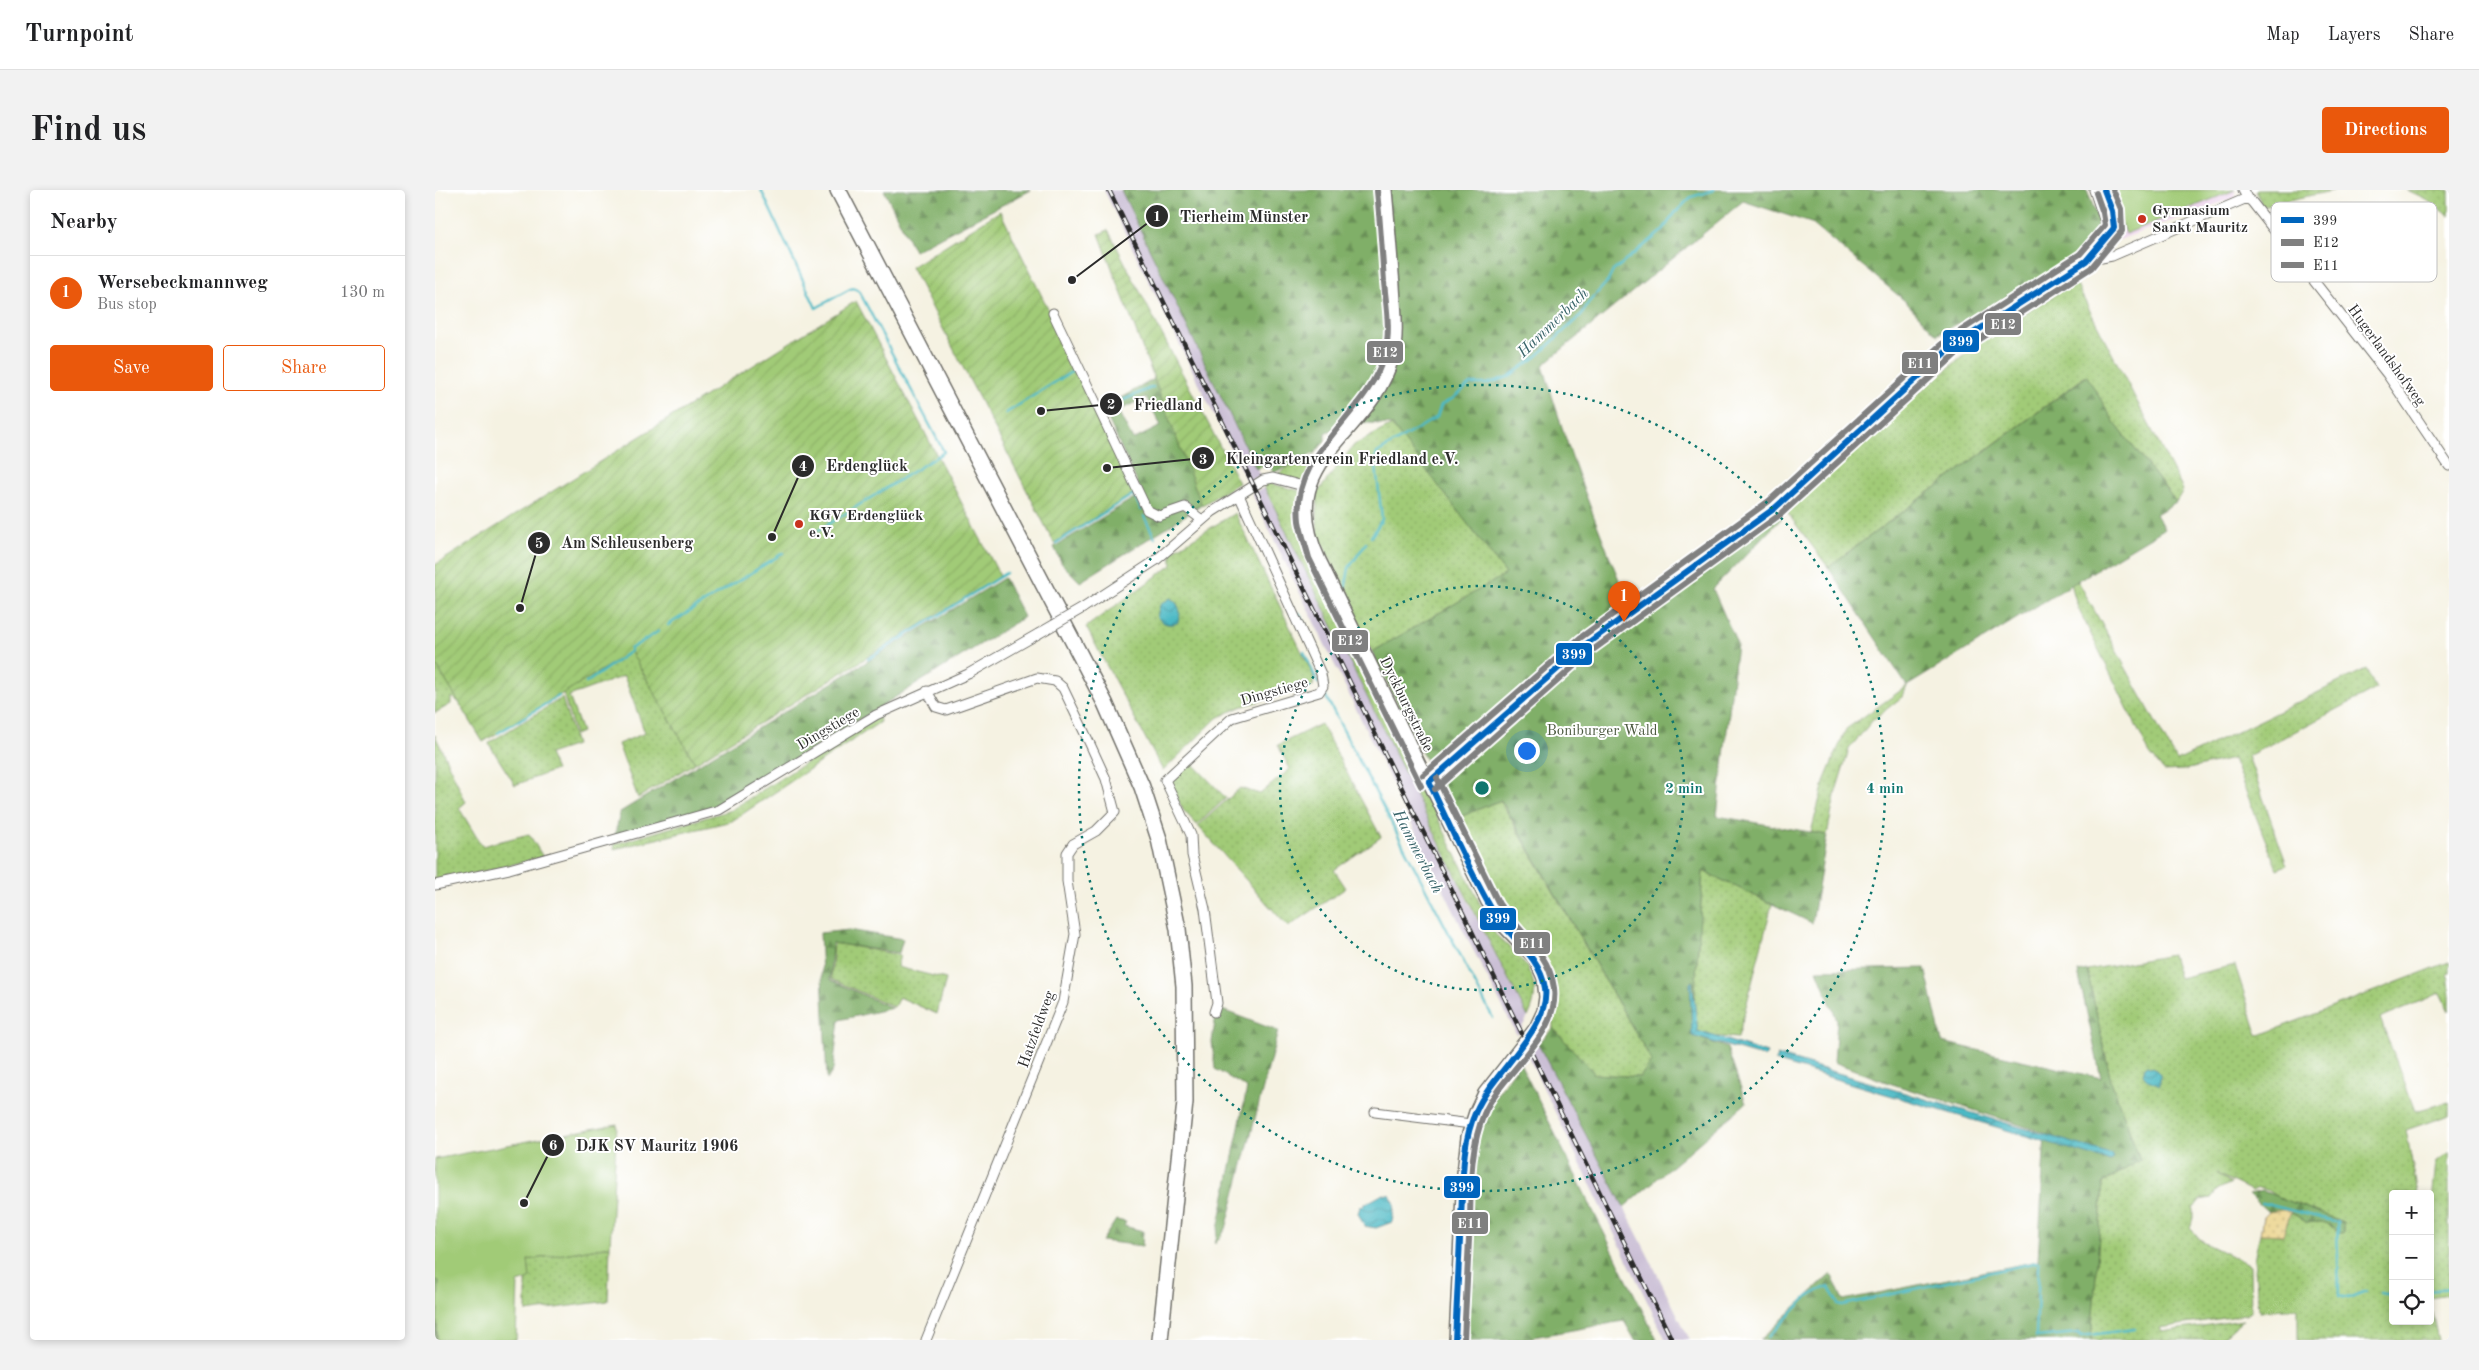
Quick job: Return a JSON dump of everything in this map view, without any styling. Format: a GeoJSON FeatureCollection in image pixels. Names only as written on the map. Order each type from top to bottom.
{"type":"FeatureCollection","features":[{"type":"Feature","properties":{"kind":"highway"},"geometry":{"type":"LineString","coordinates":[[838,190],[1105,703],[1142,787],[1159,839],[1178,929],[1184,986],[1186,1038],[1185,1102],[1160,1340]]}},
{"type":"Feature","properties":{"kind":"street","name":"Dyckburgstraße"},"geometry":{"type":"LineString","coordinates":[[1386,190],[1396,325],[1393,356],[1383,385],[1373,401],[1327,453],[1316,472],[1311,488],[1308,514],[1314,547],[1491,909],[1505,928],[1534,958],[1544,983],[1544,1002],[1539,1022],[1490,1084],[1471,1124],[1464,1158],[1455,1340]]}},
{"type":"Feature","properties":{"kind":"street"},"geometry":{"type":"LineString","coordinates":[[2094,190],[2109,234]]}},
{"type":"Feature","properties":{"kind":"street"},"geometry":{"type":"LineString","coordinates":[[1429,782],[1585,645],[1775,508],[1950,348],[2086,261],[2114,228],[2104,190]]}},
{"type":"Feature","properties":{"kind":"street"},"geometry":{"type":"LineString","coordinates":[[2086,261],[2112,256],[2245,194]]}},
{"type":"Feature","properties":{"kind":"street","name":"Hugerlandshofweg"},"geometry":{"type":"LineString","coordinates":[[2245,194],[2271,225]]}},
{"type":"Feature","properties":{"kind":"street","name":"Hugerlandshofweg"},"geometry":{"type":"LineString","coordinates":[[2315,282],[2387,374],[2449,466]]}},
{"type":"Feature","properties":{"kind":"street"},"geometry":{"type":"LineString","coordinates":[[1053,312],[1147,510],[1159,516],[1185,507],[1202,520]]}},
{"type":"Feature","properties":{"kind":"street","name":"Dingstiege"},"geometry":{"type":"LineString","coordinates":[[435,885],[509,869],[719,810],[876,715],[985,666],[1083,608],[1155,561],[1202,520],[1239,495],[1268,479],[1311,488]]}},
{"type":"Feature","properties":{"kind":"street","name":"Dingstiege"},"geometry":{"type":"LineString","coordinates":[[1214,1012],[1217,1004],[1205,909],[1192,854],[1191,835],[1165,780],[1221,725],[1232,718],[1319,692],[1323,686],[1321,674],[1239,495]]}},
{"type":"Feature","properties":{"kind":"street","name":"Hatzfeldweg"},"geometry":{"type":"LineString","coordinates":[[926,1340],[1063,1002],[1075,934],[1067,881],[1067,853],[1073,844],[1096,831],[1115,812],[1106,779],[1098,761],[1063,688],[1055,681],[1037,678],[946,710],[936,706],[927,691]]}},
{"type":"Feature","properties":{"kind":"street"},"geometry":{"type":"LineString","coordinates":[[1375,1112],[1471,1124]]}},
{"type":"Feature","properties":{"kind":"shaded area"},"geometry":{"type":"Polygon","coordinates":[[[1104,190],[1121,190],[1260,476],[1247,482],[1104,190]]]}},
{"type":"Feature","properties":{"kind":"shaded area","name":"Gymnasium Sankt Mauritz"},"geometry":{"type":"Polygon","coordinates":[[[2097,190],[2234,190],[2236,197],[2116,241],[2097,190]]]}},
{"type":"Feature","properties":{"kind":"shaded area"},"geometry":{"type":"Polygon","coordinates":[[[1265,487],[1465,896],[1528,1017],[1517,1035],[1465,934],[1252,494],[1265,487]]]}},
{"type":"Feature","properties":{"kind":"shaded area"},"geometry":{"type":"Polygon","coordinates":[[[1535,1038],[1624,1207],[1690,1340],[1666,1340],[1525,1050],[1535,1038]]]}},
{"type":"Feature","properties":{"kind":"green space"},"geometry":{"type":"Polygon","coordinates":[[[884,190],[1031,190],[914,251],[884,190]]]}},
{"type":"Feature","properties":{"kind":"green space","name":"Boniburger Wald"},"geometry":{"type":"Polygon","coordinates":[[[1121,190],[2087,190],[2099,222],[2086,253],[1937,335],[1905,301],[1811,223],[1743,201],[1543,365],[1562,428],[1584,490],[1632,611],[1779,511],[1781,519],[1713,589],[1737,644],[1717,816],[1827,835],[1812,923],[1703,871],[1692,1035],[1727,1048],[1746,1103],[1624,1207],[1538,1044],[1553,1028],[1595,1074],[1640,1077],[1652,1061],[1501,800],[1455,819],[1372,652],[1506,574],[1392,425],[1346,421],[1325,434],[1325,441],[1315,453],[1273,473],[1270,463],[1256,469],[1121,190]]]}},
{"type":"Feature","properties":{"kind":"green space","name":"Gymnasium Sankt Mauritz"},"geometry":{"type":"Polygon","coordinates":[[[2111,190],[2235,190],[2125,234],[2111,190]]]}},
{"type":"Feature","properties":{"kind":"green space"},"geometry":{"type":"Polygon","coordinates":[[[2256,190],[2336,190],[2280,202],[2271,202],[2271,204],[2262,206],[2256,190]]]}},
{"type":"Feature","properties":{"kind":"green space"},"geometry":{"type":"Polygon","coordinates":[[[2407,190],[2449,190],[2449,216],[2437,207],[2437,202],[2430,202],[2407,190]]]}},
{"type":"Feature","properties":{"kind":"green space"},"geometry":{"type":"Polygon","coordinates":[[[1000,211],[1059,331],[1134,493],[1054,543],[911,267],[1000,211]]]}},
{"type":"Feature","properties":{"kind":"green space"},"geometry":{"type":"Polygon","coordinates":[[[1108,230],[1239,483],[1202,505],[1099,234],[1108,230]]]}},
{"type":"Feature","properties":{"kind":"green space"},"geometry":{"type":"Polygon","coordinates":[[[2075,282],[2183,490],[2176,502],[2114,422],[2086,376],[1828,567],[1783,507],[1976,345],[2075,282]]]}},
{"type":"Feature","properties":{"kind":"green space"},"geometry":{"type":"Polygon","coordinates":[[[856,301],[1000,576],[695,763],[631,652],[483,742],[435,663],[435,565],[856,301]]]}},
{"type":"Feature","properties":{"kind":"green space"},"geometry":{"type":"Polygon","coordinates":[[[2087,376],[2114,422],[2176,502],[2156,514],[2164,529],[1907,686],[1828,567],[2087,376]]]}},
{"type":"Feature","properties":{"kind":"green space"},"geometry":{"type":"Polygon","coordinates":[[[1154,379],[1202,505],[1080,582],[1062,564],[1054,547],[1142,493],[1103,408],[1154,379]],[[1146,397],[1118,411],[1133,440],[1161,426],[1146,397]]]}},
{"type":"Feature","properties":{"kind":"green space"},"geometry":{"type":"Polygon","coordinates":[[[1392,425],[1506,574],[1372,652],[1317,531],[1317,493],[1354,445],[1392,425]]]}},
{"type":"Feature","properties":{"kind":"green space"},"geometry":{"type":"Polygon","coordinates":[[[1314,457],[1303,484],[1276,476],[1286,468],[1314,457]]]}},
{"type":"Feature","properties":{"kind":"green space"},"geometry":{"type":"Polygon","coordinates":[[[1268,483],[1301,491],[1299,529],[1305,549],[1495,934],[1522,961],[1533,980],[1535,991],[1528,1017],[1427,818],[1263,484],[1268,483]]]}},
{"type":"Feature","properties":{"kind":"green space"},"geometry":{"type":"Polygon","coordinates":[[[1235,513],[1314,677],[1313,686],[1240,707],[1217,718],[1163,771],[1086,627],[1172,565],[1171,552],[1235,513]]]}},
{"type":"Feature","properties":{"kind":"green space"},"geometry":{"type":"Polygon","coordinates":[[[1004,578],[1024,617],[726,803],[615,836],[620,812],[1004,578]]]}},
{"type":"Feature","properties":{"kind":"green space"},"geometry":{"type":"Polygon","coordinates":[[[2077,579],[2177,761],[2366,669],[2376,689],[2248,756],[2287,865],[2277,869],[2233,759],[2184,770],[2164,771],[2150,754],[2078,608],[2071,584],[2077,579]]]}},
{"type":"Feature","properties":{"kind":"green space"},"geometry":{"type":"Polygon","coordinates":[[[631,652],[695,763],[638,798],[618,744],[645,733],[624,676],[569,696],[582,732],[575,735],[563,693],[631,652]]]}},
{"type":"Feature","properties":{"kind":"green space"},"geometry":{"type":"Polygon","coordinates":[[[435,663],[459,702],[451,697],[451,704],[435,713],[435,663]]]}},
{"type":"Feature","properties":{"kind":"green space"},"geometry":{"type":"Polygon","coordinates":[[[1907,686],[1903,696],[1872,721],[1849,749],[1836,791],[1827,835],[1811,832],[1825,779],[1846,729],[1907,686]]]}},
{"type":"Feature","properties":{"kind":"green space"},"geometry":{"type":"Polygon","coordinates":[[[562,698],[576,745],[549,754],[556,770],[515,785],[489,744],[490,742],[562,698]]]}},
{"type":"Feature","properties":{"kind":"green space"},"geometry":{"type":"Polygon","coordinates":[[[879,716],[880,722],[732,821],[614,849],[615,844],[731,810],[879,716]]]}},
{"type":"Feature","properties":{"kind":"green space"},"geometry":{"type":"Polygon","coordinates":[[[1321,724],[1381,837],[1334,870],[1346,888],[1288,927],[1198,826],[1240,788],[1260,794],[1290,769],[1278,745],[1321,724]]]}},
{"type":"Feature","properties":{"kind":"green space"},"geometry":{"type":"Polygon","coordinates":[[[435,735],[466,802],[459,808],[482,846],[529,834],[543,857],[435,883],[435,735]]]}},
{"type":"Feature","properties":{"kind":"green space"},"geometry":{"type":"Polygon","coordinates":[[[1191,762],[1226,798],[1197,825],[1183,810],[1170,782],[1191,762]]]}},
{"type":"Feature","properties":{"kind":"green space"},"geometry":{"type":"Polygon","coordinates":[[[1500,800],[1652,1061],[1640,1077],[1595,1074],[1553,1028],[1552,986],[1548,966],[1538,949],[1500,909],[1455,819],[1500,800]]]}},
{"type":"Feature","properties":{"kind":"green space"},"geometry":{"type":"Polygon","coordinates":[[[1703,871],[1772,904],[1738,1038],[1692,1035],[1703,871]]]}},
{"type":"Feature","properties":{"kind":"green space"},"geometry":{"type":"Polygon","coordinates":[[[849,930],[903,939],[899,953],[832,943],[830,980],[892,1008],[839,1020],[833,1070],[827,1080],[820,933],[849,930]]]}},
{"type":"Feature","properties":{"kind":"green space"},"geometry":{"type":"Polygon","coordinates":[[[834,943],[900,955],[897,967],[946,979],[937,1014],[899,997],[894,1007],[831,979],[834,943]]]}},
{"type":"Feature","properties":{"kind":"green space"},"geometry":{"type":"Polygon","coordinates":[[[2172,955],[2179,978],[2235,965],[2258,1036],[2449,962],[2449,973],[2447,974],[2449,980],[2449,1011],[2440,993],[2380,1018],[2415,1111],[2449,1102],[2449,1115],[2406,1130],[2417,1190],[2389,1190],[2389,1325],[2434,1325],[2434,1322],[2438,1340],[2298,1340],[2298,1308],[2259,1311],[2254,1259],[2260,1234],[2283,1235],[2291,1212],[2307,1223],[2321,1222],[2328,1224],[2338,1233],[2343,1232],[2343,1222],[2276,1196],[2267,1190],[2258,1188],[2252,1191],[2217,1174],[2231,1183],[2217,1190],[2211,1198],[2200,1200],[2193,1209],[2190,1228],[2201,1241],[2250,1265],[2251,1312],[2245,1315],[2159,1328],[2161,1332],[2243,1320],[2220,1340],[2091,1340],[2103,1183],[2140,1160],[2111,1081],[2087,970],[2172,955]]]}},
{"type":"Feature","properties":{"kind":"green space"},"geometry":{"type":"Polygon","coordinates":[[[1925,968],[1942,1042],[2101,1078],[2078,972],[2087,970],[2111,1081],[2140,1160],[2103,1183],[2091,1340],[1760,1340],[1831,1274],[1843,1300],[2038,1261],[2045,1133],[1886,1082],[1834,1062],[1837,1020],[1817,970],[1925,968]]]}},
{"type":"Feature","properties":{"kind":"green space"},"geometry":{"type":"Polygon","coordinates":[[[1217,1008],[1278,1031],[1226,1229],[1215,1244],[1247,1088],[1215,1069],[1212,1042],[1217,1008]]]}},
{"type":"Feature","properties":{"kind":"green space"},"geometry":{"type":"Polygon","coordinates":[[[1520,1063],[1657,1340],[1635,1340],[1624,1321],[1516,1340],[1463,1340],[1469,1162],[1479,1117],[1520,1063]]]}},
{"type":"Feature","properties":{"kind":"green space"},"geometry":{"type":"Polygon","coordinates":[[[617,1124],[610,1246],[528,1260],[530,1279],[518,1283],[516,1340],[437,1340],[439,1282],[435,1279],[435,1159],[617,1124]]]}},
{"type":"Feature","properties":{"kind":"green space"},"geometry":{"type":"Polygon","coordinates":[[[2449,1152],[2449,1295],[2434,1297],[2433,1190],[2436,1162],[2449,1152]]]}},
{"type":"Feature","properties":{"kind":"green space"},"geometry":{"type":"Polygon","coordinates":[[[2263,1191],[2343,1222],[2343,1233],[2338,1233],[2331,1226],[2324,1223],[2307,1223],[2289,1213],[2279,1211],[2268,1212],[2249,1194],[2263,1191]]]}},
{"type":"Feature","properties":{"kind":"green space"},"geometry":{"type":"Polygon","coordinates":[[[1116,1220],[1126,1222],[1124,1226],[1143,1231],[1142,1246],[1102,1241],[1116,1220]]]}},
{"type":"Feature","properties":{"kind":"green space"},"geometry":{"type":"Polygon","coordinates":[[[610,1246],[608,1301],[526,1312],[526,1280],[530,1278],[528,1260],[610,1246]]]}},
{"type":"Feature","properties":{"kind":"green space"},"geometry":{"type":"Polygon","coordinates":[[[435,1279],[439,1282],[436,1340],[435,1340],[435,1279]]]}},
{"type":"Feature","properties":{"kind":"sand"},"geometry":{"type":"Polygon","coordinates":[[[2283,1210],[2291,1212],[2283,1235],[2260,1234],[2263,1217],[2268,1212],[2283,1210]]]}},
{"type":"Feature","properties":{"kind":"water"},"geometry":{"type":"Polygon","coordinates":[[[1170,598],[1178,605],[1180,616],[1177,623],[1169,624],[1164,623],[1157,617],[1160,605],[1170,598]]]}},
{"type":"Feature","properties":{"kind":"water"},"geometry":{"type":"Polygon","coordinates":[[[1692,981],[1698,1031],[1767,1053],[1765,1057],[1692,1036],[1690,983],[1692,981]]]}},
{"type":"Feature","properties":{"kind":"water"},"geometry":{"type":"Polygon","coordinates":[[[1777,1055],[2111,1154],[2113,1158],[2110,1161],[1775,1061],[1777,1055]]]}},
{"type":"Feature","properties":{"kind":"water"},"geometry":{"type":"Polygon","coordinates":[[[2147,1066],[2154,1068],[2160,1074],[2160,1085],[2148,1080],[2143,1074],[2147,1066]]]}},
{"type":"Feature","properties":{"kind":"water"},"geometry":{"type":"Polygon","coordinates":[[[1383,1194],[1390,1195],[1395,1204],[1392,1222],[1376,1228],[1364,1226],[1358,1213],[1360,1207],[1383,1194]]]}},
{"type":"Feature","properties":{"kind":"waterway"},"geometry":{"type":"LineString","coordinates":[[761,190],[816,308],[850,289],[855,288],[859,291],[944,452],[819,530]]}},
{"type":"Feature","properties":{"kind":"waterway","name":"Hammerbach"},"geometry":{"type":"LineString","coordinates":[[1417,429],[1437,417],[1441,405],[1452,399],[1470,384],[1486,384],[1508,377],[1536,357],[1582,314],[1588,303],[1608,281],[1613,271],[1662,231],[1675,213],[1691,197],[1714,190]]}},
{"type":"Feature","properties":{"kind":"waterway"},"geometry":{"type":"LineString","coordinates":[[1006,413],[1076,369]]}},
{"type":"Feature","properties":{"kind":"waterway"},"geometry":{"type":"LineString","coordinates":[[1103,409],[1153,387]]}},
{"type":"Feature","properties":{"kind":"waterway","name":"Hammerbach"},"geometry":{"type":"LineString","coordinates":[[1371,537],[1382,519],[1375,458],[1377,453],[1415,430]]}},
{"type":"Feature","properties":{"kind":"waterway"},"geometry":{"type":"LineString","coordinates":[[1123,469],[1131,488]]}},
{"type":"Feature","properties":{"kind":"waterway"},"geometry":{"type":"LineString","coordinates":[[1056,543],[1134,494]]}},
{"type":"Feature","properties":{"kind":"waterway"},"geometry":{"type":"LineString","coordinates":[[1134,495],[1141,510]]}},
{"type":"Feature","properties":{"kind":"waterway"},"geometry":{"type":"LineString","coordinates":[[1144,516],[1155,538]]}},
{"type":"Feature","properties":{"kind":"waterway","name":"Hammerbach"},"geometry":{"type":"LineString","coordinates":[[1345,590],[1349,568],[1366,543]]}},
{"type":"Feature","properties":{"kind":"waterway"},"geometry":{"type":"LineString","coordinates":[[668,625],[783,553]]}},
{"type":"Feature","properties":{"kind":"waterway"},"geometry":{"type":"LineString","coordinates":[[868,659],[1006,573]]}},
{"type":"Feature","properties":{"kind":"waterway","name":"Hammerbach"},"geometry":{"type":"LineString","coordinates":[[1299,613],[1314,647]]}},
{"type":"Feature","properties":{"kind":"waterway"},"geometry":{"type":"LineString","coordinates":[[586,683],[631,651],[630,649],[659,631]]}},
{"type":"Feature","properties":{"kind":"waterway","name":"Hammerbach"},"geometry":{"type":"LineString","coordinates":[[1304,652],[1318,683]]}},
{"type":"Feature","properties":{"kind":"waterway","name":"Hammerbach"},"geometry":{"type":"LineString","coordinates":[[1325,695],[1493,1018]]}},
{"type":"Feature","properties":{"kind":"waterway"},"geometry":{"type":"LineString","coordinates":[[498,733],[559,696]]}},
{"type":"Feature","properties":{"kind":"waterway"},"geometry":{"type":"LineString","coordinates":[[2262,1203],[2337,1222],[2339,1296],[2348,1298],[2366,1291]]}},
{"type":"Feature","properties":{"kind":"waterway"},"geometry":{"type":"LineString","coordinates":[[1768,1337],[1808,1296],[1826,1287],[1829,1287],[1838,1304],[1842,1305],[2037,1262],[2039,1267],[2036,1337],[2078,1333],[2081,1336],[2135,1329]]}},
{"type":"Feature","properties":{"kind":"waterway"},"geometry":{"type":"LineString","coordinates":[[2434,1290],[2449,1288]]}},
{"type":"Feature","properties":{"kind":"waterway"},"geometry":{"type":"LineString","coordinates":[[2380,1293],[2389,1294]]}},
{"type":"Feature","properties":{"kind":"railway"},"geometry":{"type":"LineString","coordinates":[[1109,190],[1672,1340]]}},
{"type":"Feature","properties":{"kind":"transit line","name":"399"},"geometry":{"type":"LineString","coordinates":[[1429,782],[1585,645],[1775,508],[1950,348],[2086,261],[2114,228],[2112,211],[2104,190]]}},
{"type":"Feature","properties":{"kind":"transit line","name":"E12"},"geometry":{"type":"LineString","coordinates":[[1435,789],[1590,652],[1781,514],[1955,355],[2091,268],[2122,231],[2121,209],[2113,190]]}},
{"type":"Feature","properties":{"kind":"transit line","name":"E12"},"geometry":{"type":"LineString","coordinates":[[1377,191],[1388,335],[1385,353],[1376,375],[1363,396],[1318,453],[1307,474],[1300,496],[1299,521],[1309,558],[1421,786]]}},
{"type":"Feature","properties":{"kind":"transit line","name":"E11"},"geometry":{"type":"LineString","coordinates":[[1423,775],[1580,638],[1769,501],[1945,341],[2080,254],[2105,225],[2096,193]]}},
{"type":"Feature","properties":{"kind":"transit line","name":"E11"},"geometry":{"type":"LineString","coordinates":[[1437,778],[1499,904],[1540,953],[1551,975],[1554,988],[1553,1006],[1548,1022],[1528,1054],[1492,1099],[1479,1127],[1471,1179],[1464,1340]]}},
{"type":"Feature","properties":{"kind":"transit line","name":"399"},"geometry":{"type":"LineString","coordinates":[[1429,782],[1491,908],[1536,965],[1542,976],[1545,988],[1544,1003],[1539,1019],[1519,1050],[1484,1096],[1471,1124],[1465,1150],[1455,1340]]}},
{"type":"Feature","properties":{"kind":"place","name":"Gymnasium Sankt Mauritz"},"geometry":{"type":"Point","coordinates":[2142,219]}},
{"type":"Feature","properties":{"kind":"place","name":"Tierheim Münster"},"geometry":{"type":"Point","coordinates":[1072,280]}},
{"type":"Feature","properties":{"kind":"place","name":"Friedland"},"geometry":{"type":"Point","coordinates":[1041,411]}},
{"type":"Feature","properties":{"kind":"place","name":"Kleingartenverein Friedland e.V."},"geometry":{"type":"Point","coordinates":[1107,468]}},
{"type":"Feature","properties":{"kind":"place","name":"KGV Erdenglück e.V."},"geometry":{"type":"Point","coordinates":[799,524]}},
{"type":"Feature","properties":{"kind":"place","name":"Erdenglück"},"geometry":{"type":"Point","coordinates":[772,537]}},
{"type":"Feature","properties":{"kind":"place","name":"Am Schleusenberg"},"geometry":{"type":"Point","coordinates":[520,608]}},
{"type":"Feature","properties":{"kind":"place","name":"Wersebeckmannweg"},"geometry":{"type":"Point","coordinates":[1624,622]}},
{"type":"Feature","properties":{"kind":"place","name":"DJK SV Mauritz 1906"},"geometry":{"type":"Point","coordinates":[524,1203]}}]}
